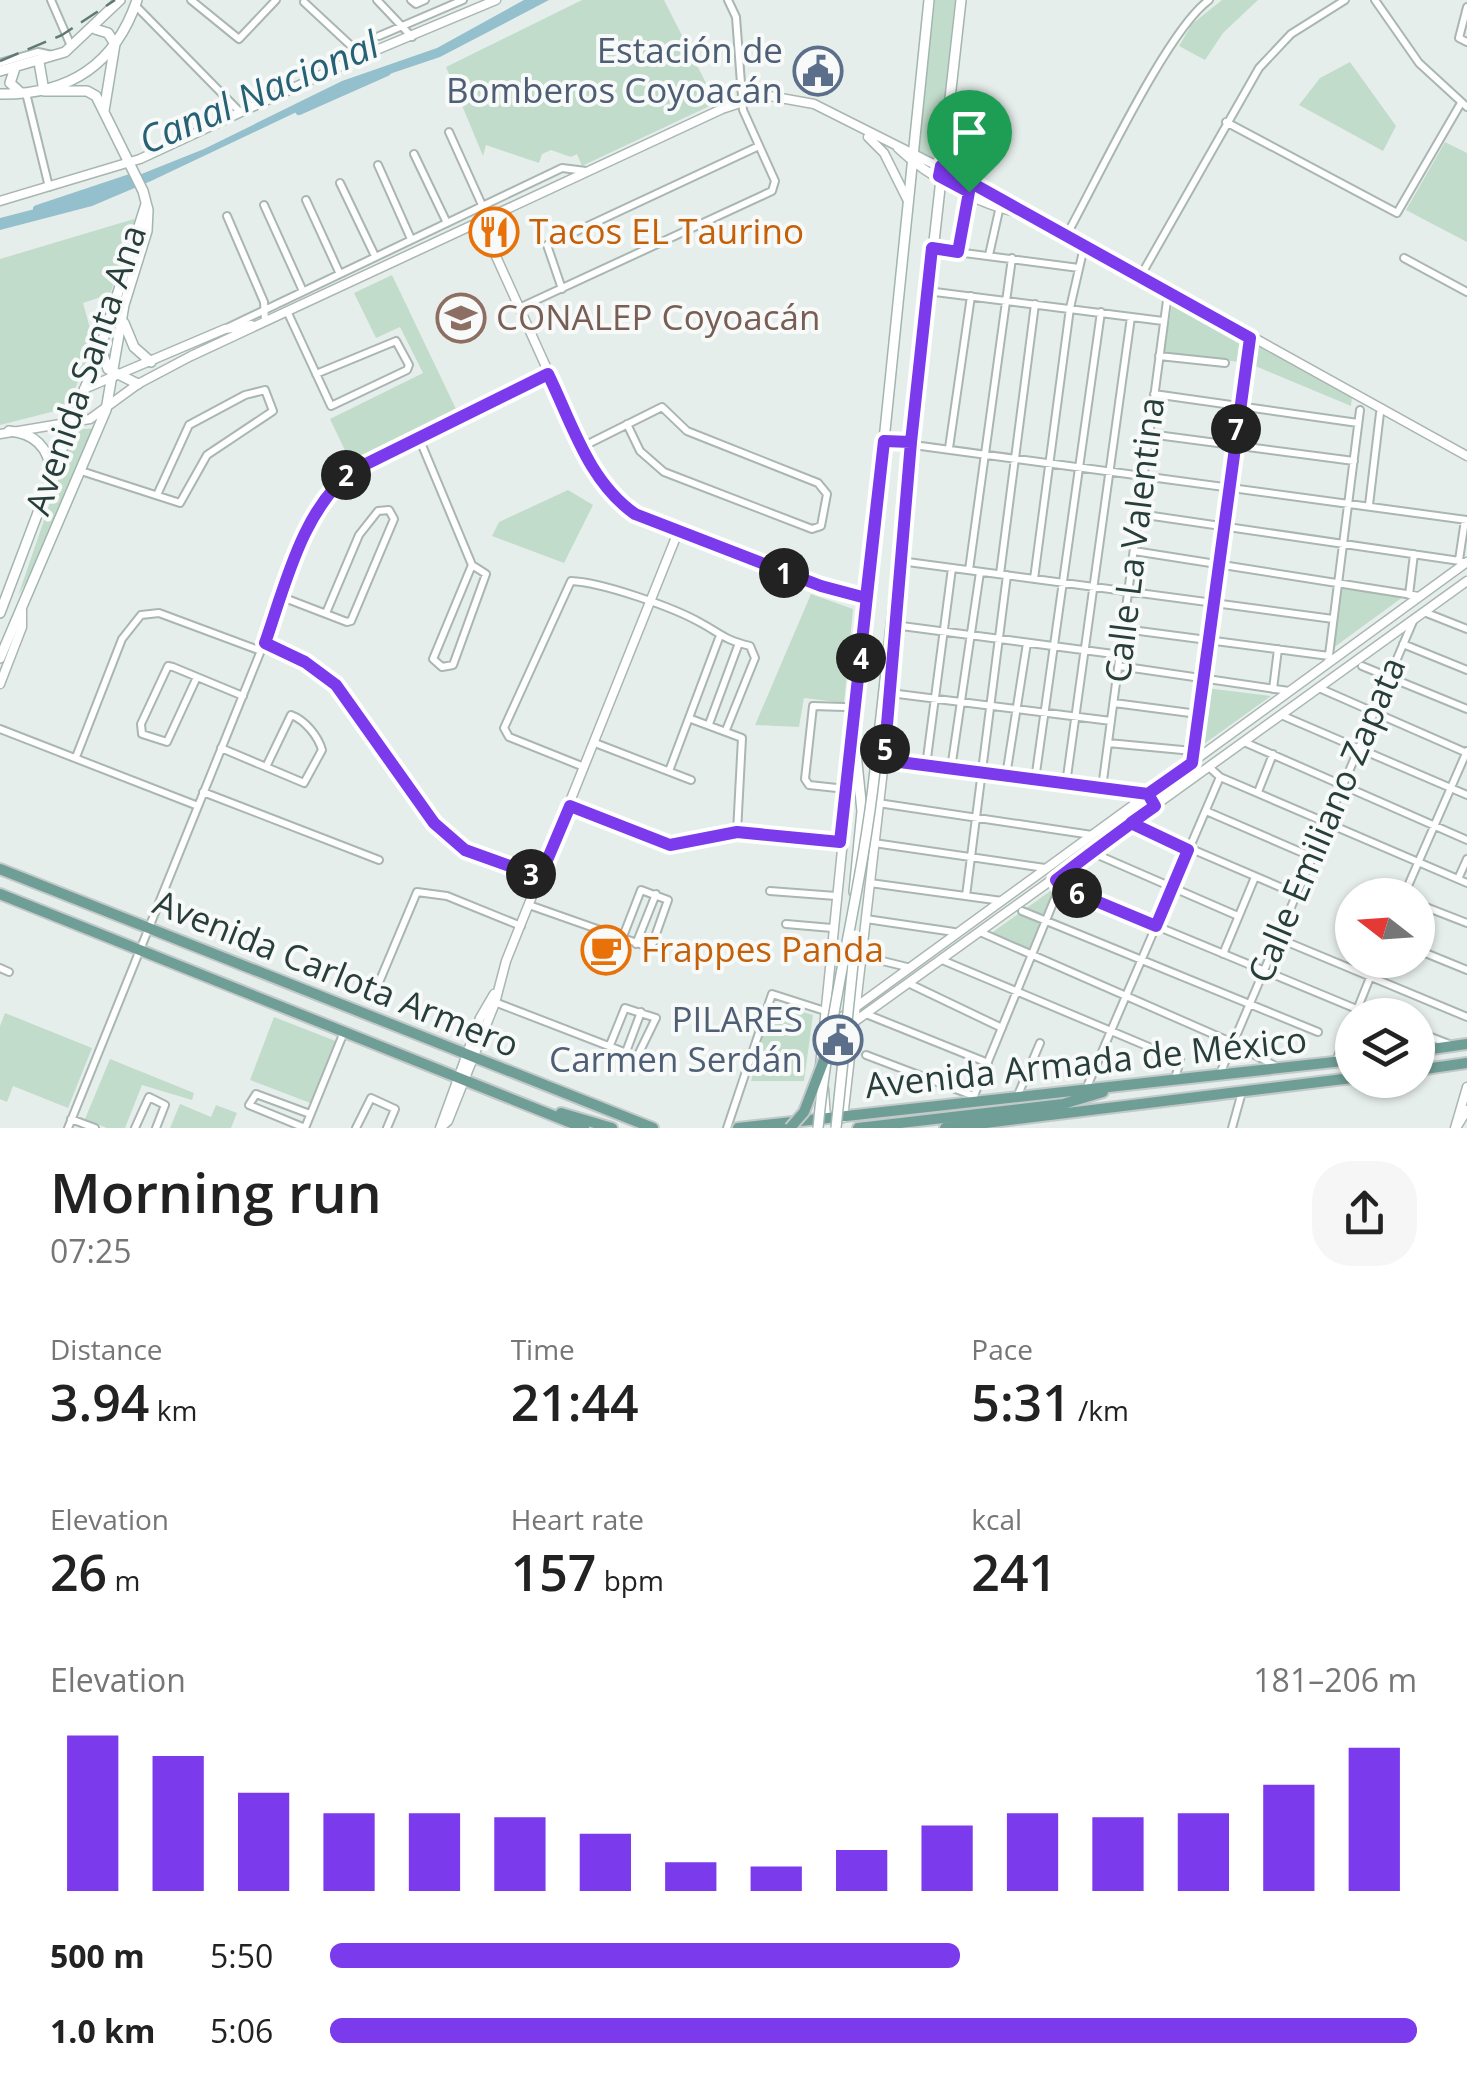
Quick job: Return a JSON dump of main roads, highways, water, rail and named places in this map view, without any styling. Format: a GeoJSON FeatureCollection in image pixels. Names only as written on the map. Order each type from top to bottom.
{"type":"FeatureCollection","features":[{"type":"Feature","properties":{"kind":"main road"},"geometry":{"type":"LineString","coordinates":[[0,70],[58,56],[94,29],[120,0]]}},
{"type":"Feature","properties":{"kind":"main road"},"geometry":{"type":"LineString","coordinates":[[839,1123],[856,935],[853,878],[862,810],[854,734],[929,0]]}},
{"type":"Feature","properties":{"kind":"main road"},"geometry":{"type":"LineString","coordinates":[[738,1128],[822,1124],[843,944],[865,864],[884,663],[894,626],[961,0]]}},
{"type":"Feature","properties":{"kind":"main road"},"geometry":{"type":"LineString","coordinates":[[104,114],[115,48],[136,3]]}},
{"type":"Feature","properties":{"kind":"main road"},"geometry":{"type":"LineString","coordinates":[[94,29],[111,36],[115,48]]}},
{"type":"Feature","properties":{"kind":"main road"},"geometry":{"type":"LineString","coordinates":[[44,90],[76,78],[115,48]]}},
{"type":"Feature","properties":{"kind":"main road"},"geometry":{"type":"LineString","coordinates":[[39,62],[44,90]]}},
{"type":"Feature","properties":{"kind":"main road"},"geometry":{"type":"LineString","coordinates":[[15,68],[10,82],[24,93]]}},
{"type":"Feature","properties":{"kind":"main road"},"geometry":{"type":"LineString","coordinates":[[0,94],[44,90],[92,92],[104,114]]}},
{"type":"Feature","properties":{"kind":"main road","name":"Avenida Santa Ana"},"geometry":{"type":"LineString","coordinates":[[0,658],[106,410],[122,316],[147,231],[142,192],[104,114]]}},
{"type":"Feature","properties":{"kind":"main road","name":"Avenida Santa Ana"},"geometry":{"type":"LineString","coordinates":[[0,613],[101,346],[146,204]]}},
{"type":"Feature","properties":{"kind":"main road"},"geometry":{"type":"LineString","coordinates":[[122,316],[134,347],[151,362]]}},
{"type":"Feature","properties":{"kind":"main road"},"geometry":{"type":"LineString","coordinates":[[101,346],[105,365],[114,374],[138,384]]}},
{"type":"Feature","properties":{"kind":"main road"},"geometry":{"type":"LineString","coordinates":[[4,432],[27,434],[42,446],[50,462],[50,479]]}},
{"type":"Feature","properties":{"kind":"main road","name":"Avenida Carlota Armero"},"geometry":{"type":"LineString","coordinates":[[0,870],[653,1128]]}},
{"type":"Feature","properties":{"kind":"main road","name":"Avenida Carlota Armero"},"geometry":{"type":"LineString","coordinates":[[1,897],[584,1128]]}},
{"type":"Feature","properties":{"kind":"main road"},"geometry":{"type":"LineString","coordinates":[[1435,1049],[1461,1045]]}},
{"type":"Feature","properties":{"kind":"main road"},"geometry":{"type":"LineString","coordinates":[[790,1128],[804,1112],[830,1047]]}},
{"type":"Feature","properties":{"kind":"main road","name":"Avenida Armada de México"},"geometry":{"type":"LineString","coordinates":[[822,1124],[972,1100],[1108,1090],[1335,1062]]}},
{"type":"Feature","properties":{"kind":"main road"},"geometry":{"type":"LineString","coordinates":[[1435,1068],[1467,1063]]}},
{"type":"Feature","properties":{"kind":"main road","name":"Avenida Armada de México"},"geometry":{"type":"LineString","coordinates":[[945,1128],[1335,1080]]}},
{"type":"Feature","properties":{"kind":"main road"},"geometry":{"type":"LineString","coordinates":[[858,1128],[1063,1104],[1108,1090]]}},
{"type":"Feature","properties":{"kind":"main road"},"geometry":{"type":"LineString","coordinates":[[526,1105],[612,1128]]}},
{"type":"Feature","properties":{"kind":"water","name":"Canal Nacional"},"geometry":{"type":"Polygon","coordinates":[[[524,0],[549,0],[440,57],[345,89],[92,206],[0,230],[0,218],[89,195],[204,149],[342,81],[437,48],[524,0]]]}},
{"type":"Feature","properties":{"kind":"waterway","name":"Canal Nacional"},"geometry":{"type":"LineString","coordinates":[[299,111],[387,72]]}},
{"type":"Feature","properties":{"kind":"waterway","name":"Canal Nacional"},"geometry":{"type":"LineString","coordinates":[[37,209],[133,177]]}},
{"type":"Feature","properties":{"kind":"railway"},"geometry":{"type":"LineString","coordinates":[[0,61],[62,35],[115,0]]}},
{"type":"Feature","properties":{"kind":"place","name":"Estación de Bomberos Coyoacán"},"geometry":{"type":"Point","coordinates":[818,71]}},
{"type":"Feature","properties":{"kind":"place","name":"Tacos EL Taurino"},"geometry":{"type":"Point","coordinates":[494,232]}},
{"type":"Feature","properties":{"kind":"place","name":"CONALEP Coyoacán"},"geometry":{"type":"Point","coordinates":[461,318]}},
{"type":"Feature","properties":{"kind":"place","name":"Frappes Panda"},"geometry":{"type":"Point","coordinates":[606,950]}},
{"type":"Feature","properties":{"kind":"place","name":"PILARES Carmen Serdán"},"geometry":{"type":"Point","coordinates":[838,1040]}}]}
